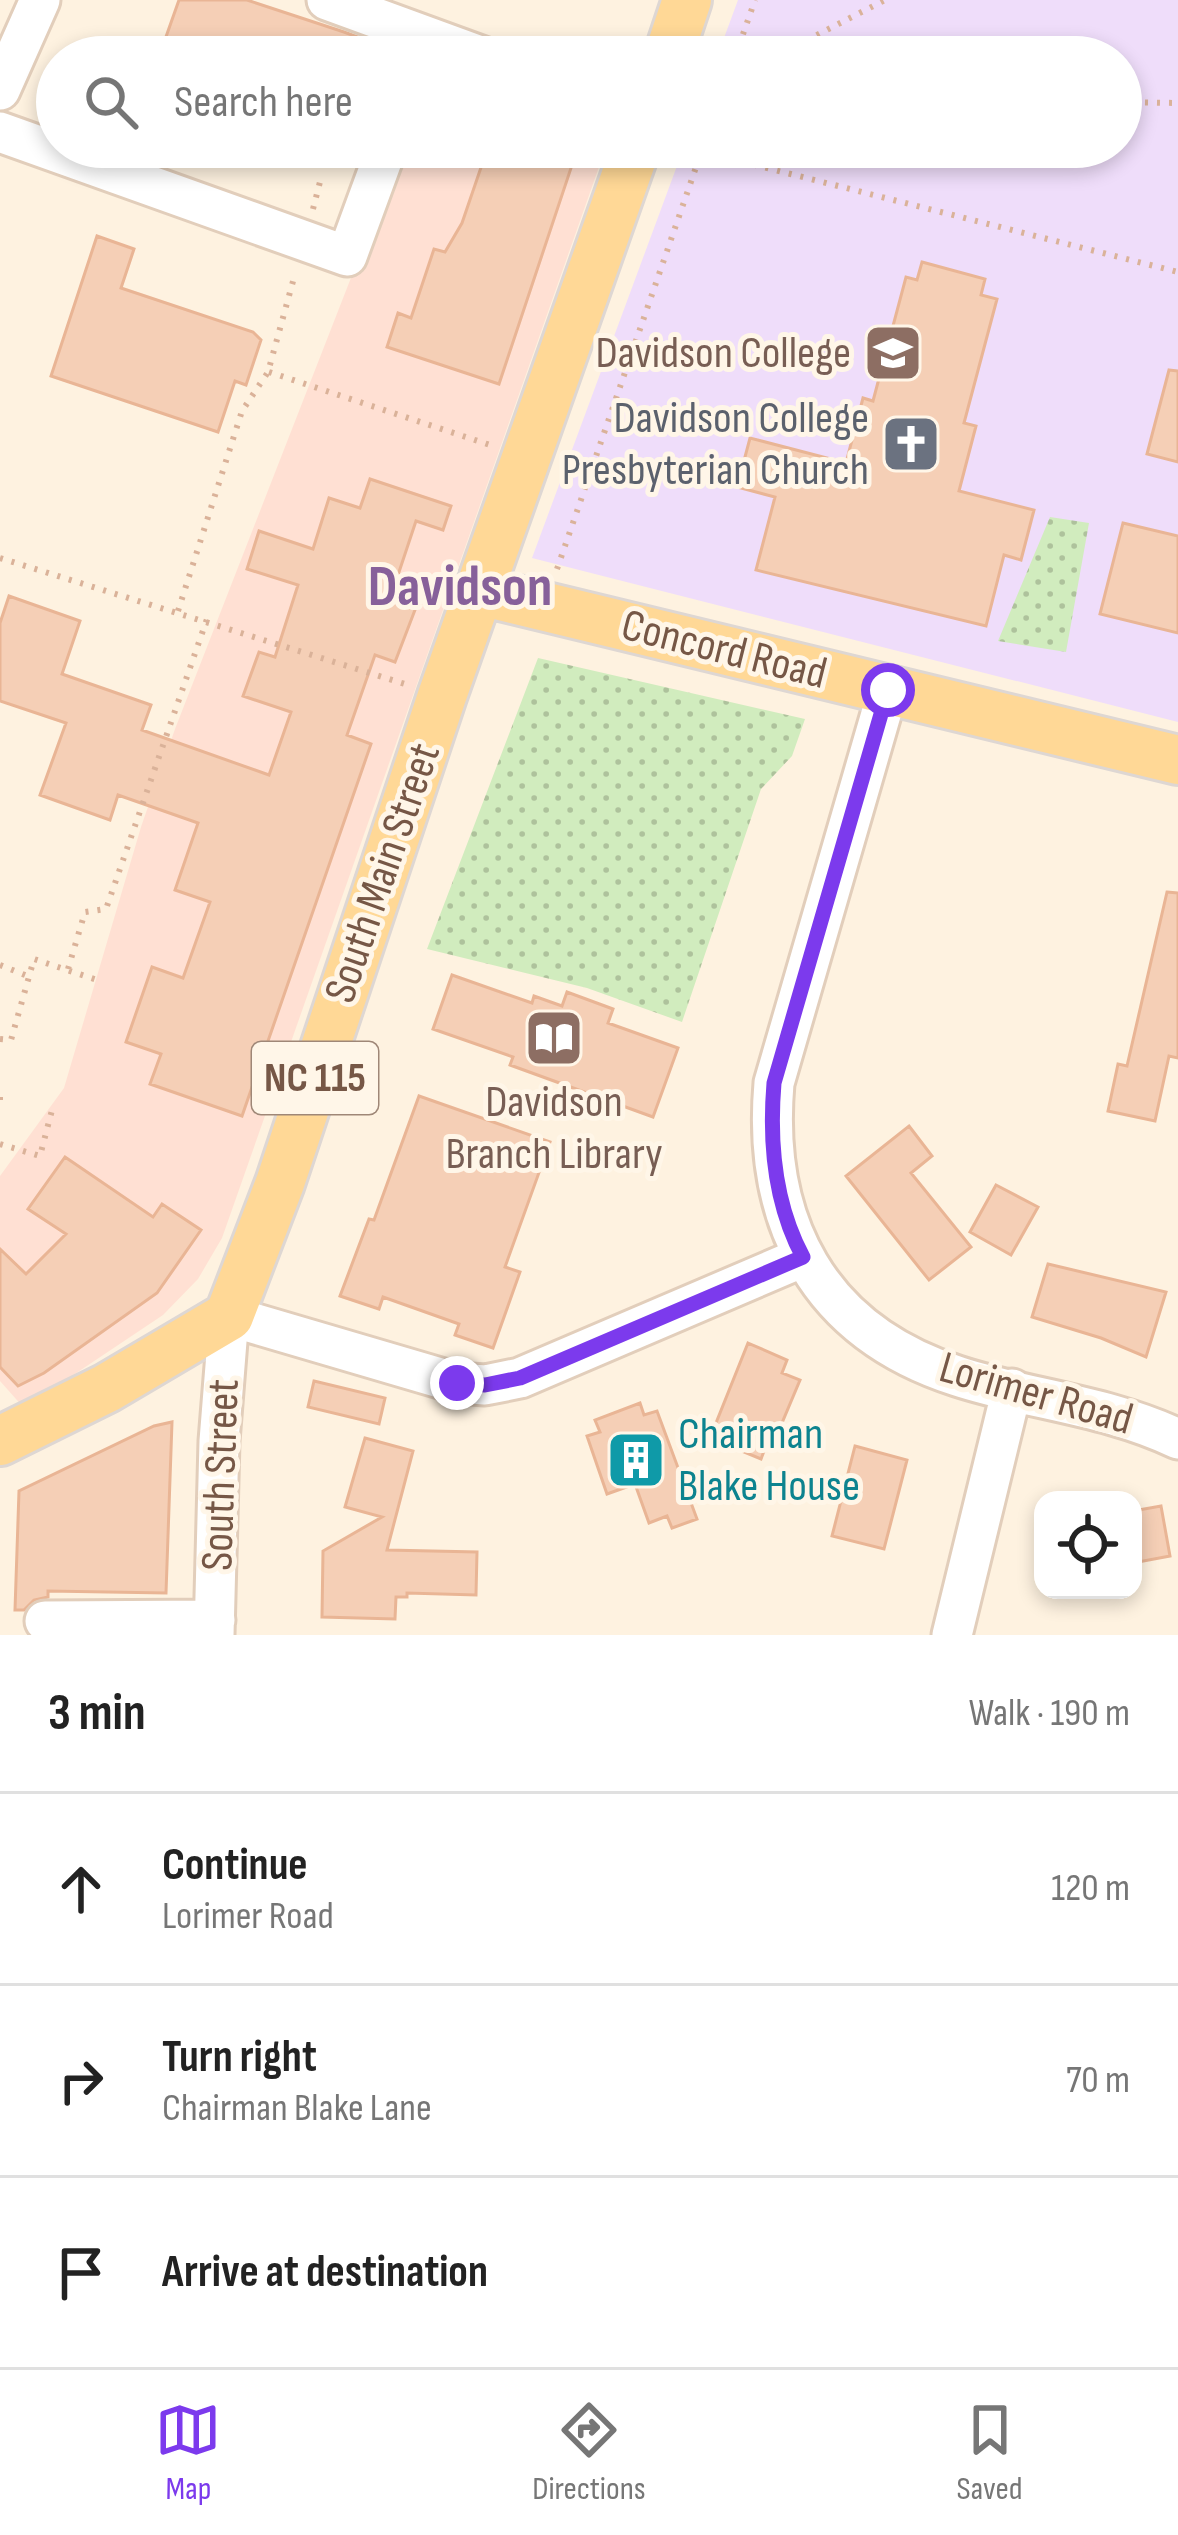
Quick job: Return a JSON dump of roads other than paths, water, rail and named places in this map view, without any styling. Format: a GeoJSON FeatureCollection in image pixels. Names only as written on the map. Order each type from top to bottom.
{"type":"FeatureCollection","features":[{"type":"Feature","properties":{"kind":"main road"},"geometry":{"type":"LineString","coordinates":[[675,36],[687,0]]}},
{"type":"Feature","properties":{"kind":"main road","name":"NC 115"},"geometry":{"type":"LineString","coordinates":[[480,591],[629,168]]}},
{"type":"Feature","properties":{"kind":"main road","name":"Concord Road"},"geometry":{"type":"LineString","coordinates":[[480,591],[1178,760]]}},
{"type":"Feature","properties":{"kind":"main road","name":"South Main Street"},"geometry":{"type":"LineString","coordinates":[[229,1316],[280,1183],[480,591]]}},
{"type":"Feature","properties":{"kind":"main road"},"geometry":{"type":"LineString","coordinates":[[0,1441],[107,1388],[229,1316]]}},
{"type":"Feature","properties":{"kind":"street"},"geometry":{"type":"LineString","coordinates":[[0,90],[40,0]]}},
{"type":"Feature","properties":{"kind":"street"},"geometry":{"type":"LineString","coordinates":[[327,0],[401,36]]}},
{"type":"Feature","properties":{"kind":"street"},"geometry":{"type":"LineString","coordinates":[[0,132],[36,145]]}},
{"type":"Feature","properties":{"kind":"street"},"geometry":{"type":"LineString","coordinates":[[100,168],[347,256],[379,168]]}},
{"type":"Feature","properties":{"kind":"street","name":"Lorimer Road"},"geometry":{"type":"LineString","coordinates":[[888,690],[774,1083],[775,1168],[782,1208],[824,1291],[866,1329],[902,1352],[956,1376],[1110,1412],[1178,1439]]}},
{"type":"Feature","properties":{"kind":"street"},"geometry":{"type":"LineString","coordinates":[[229,1316],[457,1383],[485,1385],[520,1378],[803,1257]]}},
{"type":"Feature","properties":{"kind":"street","name":"South Street"},"geometry":{"type":"LineString","coordinates":[[215,1627],[219,1442],[229,1316]]}},
{"type":"Feature","properties":{"kind":"street"},"geometry":{"type":"LineString","coordinates":[[952,1635],[1012,1389]]}},
{"type":"Feature","properties":{"kind":"street"},"geometry":{"type":"LineString","coordinates":[[45,1621],[215,1627]]}},
{"type":"Feature","properties":{"kind":"place","name":"Davidson College"},"geometry":{"type":"Point","coordinates":[893,353]}},
{"type":"Feature","properties":{"kind":"place","name":"Davidson College Presbyterian Church"},"geometry":{"type":"Point","coordinates":[911,444]}},
{"type":"Feature","properties":{"kind":"place","name":"Davidson Branch Library"},"geometry":{"type":"Point","coordinates":[554,1038]}},
{"type":"Feature","properties":{"kind":"place","name":"Chairman Blake House"},"geometry":{"type":"Point","coordinates":[636,1460]}},
{"type":"Feature","properties":{"kind":"district","name":"Davidson"},"geometry":{"type":"Point","coordinates":[460,588]}}]}
